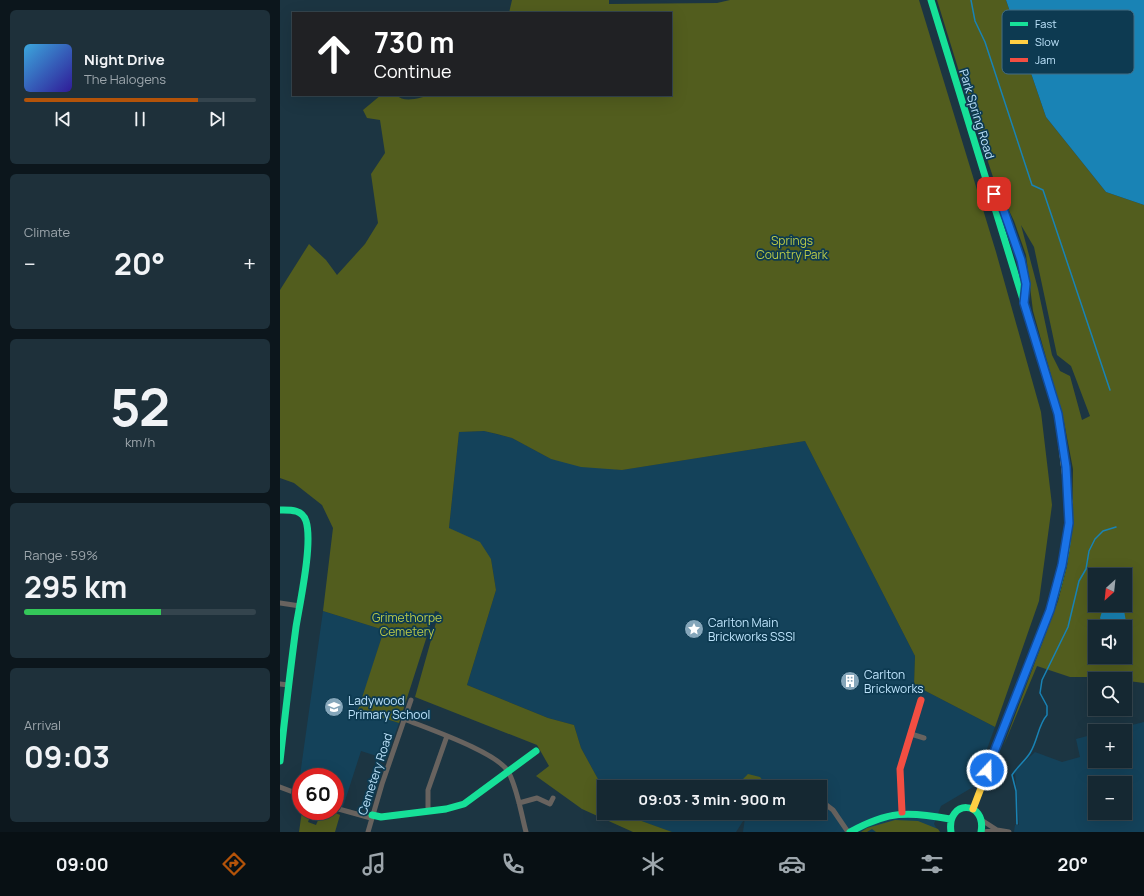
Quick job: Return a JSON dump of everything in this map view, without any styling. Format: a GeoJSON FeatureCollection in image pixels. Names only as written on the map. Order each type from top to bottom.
{"type":"FeatureCollection","features":[{"type":"Feature","properties":{"kind":"main road","name":"Park Spring Road"},"geometry":{"type":"LineString","coordinates":[[931,0],[1058,414],[1066,467],[1069,523],[1062,565],[1050,610],[972,809]]}},
{"type":"Feature","properties":{"kind":"main road"},"geometry":{"type":"LineString","coordinates":[[280,510],[295,510],[306,521],[308,548],[300,606],[284,684],[280,761]]}},
{"type":"Feature","properties":{"kind":"main road"},"geometry":{"type":"LineString","coordinates":[[902,812],[900,768],[921,700]]}},
{"type":"Feature","properties":{"kind":"main road"},"geometry":{"type":"LineString","coordinates":[[372,817],[446,810],[464,804],[536,751]]}},
{"type":"Feature","properties":{"kind":"main road"},"geometry":{"type":"LineString","coordinates":[[950,819],[959,809],[972,809],[979,814],[983,821],[983,832]]}},
{"type":"Feature","properties":{"kind":"main road"},"geometry":{"type":"LineString","coordinates":[[849,832],[884,815],[902,812],[921,813],[950,819]]}},
{"type":"Feature","properties":{"kind":"main road"},"geometry":{"type":"LineString","coordinates":[[950,819],[952,832]]}},
{"type":"Feature","properties":{"kind":"street"},"geometry":{"type":"LineString","coordinates":[[280,603],[300,606]]}},
{"type":"Feature","properties":{"kind":"street","name":"Cemetery Road"},"geometry":{"type":"LineString","coordinates":[[368,832],[410,700]]}},
{"type":"Feature","properties":{"kind":"street"},"geometry":{"type":"LineString","coordinates":[[404,719],[467,744],[498,761],[509,772],[526,832]]}},
{"type":"Feature","properties":{"kind":"street"},"geometry":{"type":"LineString","coordinates":[[910,734],[924,738]]}},
{"type":"Feature","properties":{"kind":"street"},"geometry":{"type":"LineString","coordinates":[[428,812],[428,790],[447,736]]}},
{"type":"Feature","properties":{"kind":"street"},"geometry":{"type":"LineString","coordinates":[[280,787],[292,792]]}},
{"type":"Feature","properties":{"kind":"street"},"geometry":{"type":"LineString","coordinates":[[519,803],[537,798],[550,804],[553,798]]}},
{"type":"Feature","properties":{"kind":"street"},"geometry":{"type":"LineString","coordinates":[[827,805],[833,810],[849,832]]}},
{"type":"Feature","properties":{"kind":"street"},"geometry":{"type":"LineString","coordinates":[[344,810],[372,817]]}},
{"type":"Feature","properties":{"kind":"street"},"geometry":{"type":"LineString","coordinates":[[983,821],[997,830]]}},
{"type":"Feature","properties":{"kind":"street"},"geometry":{"type":"LineString","coordinates":[[983,832],[997,830],[1008,832]]}},
{"type":"Feature","properties":{"kind":"shaded area"},"geometry":{"type":"Polygon","coordinates":[[[484,431],[512,438],[551,459],[621,470],[805,441],[915,656],[914,685],[995,727],[973,787],[941,806],[934,824],[939,832],[743,832],[745,820],[827,820],[827,780],[599,780],[581,748],[574,725],[548,718],[467,685],[496,590],[491,559],[449,528],[459,432],[484,431]]]}},
{"type":"Feature","properties":{"kind":"shaded area","name":"Ladywood Primary School"},"geometry":{"type":"Polygon","coordinates":[[[323,611],[384,630],[359,710],[399,723],[386,759],[361,751],[344,804],[344,768],[301,768],[323,611]]]}},
{"type":"Feature","properties":{"kind":"shaded area"},"geometry":{"type":"Polygon","coordinates":[[[1144,722],[1144,832],[1014,832],[1015,825],[1019,825],[1015,771],[1035,752],[1062,762],[1080,757],[1076,739],[1088,736],[1088,768],[1132,768],[1132,725],[1144,722]]]}},
{"type":"Feature","properties":{"kind":"shaded area"},"geometry":{"type":"Polygon","coordinates":[[[639,820],[744,820],[736,832],[671,832],[639,820]]]}},
{"type":"Feature","properties":{"kind":"green space","name":"Springs Country Park"},"geometry":{"type":"Polygon","coordinates":[[[512,0],[609,0],[609,4],[717,3],[730,0],[919,0],[996,252],[1041,412],[1052,505],[1039,601],[995,727],[914,685],[915,656],[805,441],[622,470],[581,467],[551,459],[512,438],[484,431],[459,432],[449,528],[480,542],[491,559],[496,590],[467,685],[548,718],[574,725],[581,748],[599,780],[597,780],[597,816],[582,809],[536,776],[549,766],[537,745],[415,697],[439,612],[435,611],[399,723],[358,710],[384,630],[323,611],[333,528],[322,505],[294,483],[280,478],[280,290],[309,244],[326,260],[337,275],[365,244],[378,223],[371,174],[385,153],[380,120],[367,118],[363,110],[380,96],[397,96],[400,98],[408,99],[427,96],[672,96],[672,12],[509,12],[512,0]]]}},
{"type":"Feature","properties":{"kind":"green space"},"geometry":{"type":"Polygon","coordinates":[[[937,0],[1006,0],[1009,10],[1002,10],[1002,74],[1031,74],[1046,117],[1106,192],[1144,205],[1144,683],[1132,681],[1132,672],[1088,672],[1088,677],[1070,677],[1037,666],[1003,747],[1058,601],[1067,566],[1072,523],[1073,469],[1064,422],[1033,311],[1026,255],[1014,221],[993,177],[937,0]],[[1021,225],[1038,289],[1052,355],[1060,371],[1070,376],[1082,420],[1090,416],[1071,366],[1057,355],[1034,247],[1021,225]]]}},
{"type":"Feature","properties":{"kind":"green space"},"geometry":{"type":"Polygon","coordinates":[[[748,774],[760,777],[762,780],[742,780],[748,774]]]}},
{"type":"Feature","properties":{"kind":"green space"},"geometry":{"type":"Polygon","coordinates":[[[301,820],[309,820],[308,822],[316,825],[318,820],[339,820],[335,832],[299,832],[301,820]]]}},
{"type":"Feature","properties":{"kind":"green space","name":"Springs Country Park"},"geometry":{"type":"Polygon","coordinates":[[[606,820],[639,820],[672,832],[633,832],[606,820]]]}},
{"type":"Feature","properties":{"kind":"green space"},"geometry":{"type":"Polygon","coordinates":[[[895,820],[918,821],[938,829],[940,832],[876,832],[872,829],[867,832],[861,832],[867,828],[895,820]]]}},
{"type":"Feature","properties":{"kind":"water"},"geometry":{"type":"Polygon","coordinates":[[[1006,0],[1144,0],[1144,205],[1106,192],[1046,117],[1031,74],[1134,74],[1134,10],[1009,10],[1006,0]]]}},
{"type":"Feature","properties":{"kind":"water"},"geometry":{"type":"Polygon","coordinates":[[[1102,612],[1124,612],[1126,620],[1101,620],[1100,618],[1102,612]]]}},
{"type":"Feature","properties":{"kind":"waterway"},"geometry":{"type":"LineString","coordinates":[[971,0],[975,21],[985,42],[1032,185],[1043,190],[1110,390]]}},
{"type":"Feature","properties":{"kind":"waterway"},"geometry":{"type":"LineString","coordinates":[[1017,824],[1016,791],[1012,775],[1030,753],[1042,723],[1047,715],[1047,706],[1040,693],[1042,680],[1068,627],[1079,581],[1086,569],[1089,551],[1095,539],[1103,531],[1116,527]]}},
{"type":"Feature","properties":{"kind":"traffic: fast"},"geometry":{"type":"LineString","coordinates":[[931,0],[1028,316]]}},
{"type":"Feature","properties":{"kind":"traffic: fast"},"geometry":{"type":"LineString","coordinates":[[989,188],[1000,200],[1021,260],[1026,284],[1024,301]]}},
{"type":"Feature","properties":{"kind":"traffic: fast"},"geometry":{"type":"LineString","coordinates":[[1009,715],[1050,612],[1058,585],[1065,558],[1069,503]]}},
{"type":"Feature","properties":{"kind":"traffic: fast"},"geometry":{"type":"LineString","coordinates":[[280,510],[295,511],[302,514],[306,521],[308,531],[307,558],[296,627],[280,761]]}},
{"type":"Feature","properties":{"kind":"traffic: fast"},"geometry":{"type":"LineString","coordinates":[[372,815],[381,817],[446,809],[464,804],[536,751]]}},
{"type":"Feature","properties":{"kind":"traffic: fast"},"geometry":{"type":"LineString","coordinates":[[951,832],[951,821],[954,814],[960,809],[966,808],[973,809],[978,814],[981,821],[981,832]]}},
{"type":"Feature","properties":{"kind":"traffic: fast"},"geometry":{"type":"LineString","coordinates":[[850,832],[876,820],[898,815],[910,814],[950,819]]}},
{"type":"Feature","properties":{"kind":"traffic: slow"},"geometry":{"type":"LineString","coordinates":[[1028,316],[1058,414],[1069,503]]}},
{"type":"Feature","properties":{"kind":"traffic: slow"},"geometry":{"type":"LineString","coordinates":[[973,809],[1009,715]]}},
{"type":"Feature","properties":{"kind":"traffic: jam"},"geometry":{"type":"LineString","coordinates":[[902,812],[900,769],[921,700]]}},
{"type":"Feature","properties":{"kind":"place","name":"Carlton Main Brickworks SSSI"},"geometry":{"type":"Point","coordinates":[694,629]}},
{"type":"Feature","properties":{"kind":"place","name":"Carlton Brickworks"},"geometry":{"type":"Point","coordinates":[850,681]}},
{"type":"Feature","properties":{"kind":"place","name":"Ladywood Primary School"},"geometry":{"type":"Point","coordinates":[334,707]}},
{"type":"Feature","properties":{"kind":"route"},"geometry":{"type":"LineString","coordinates":[[987,770],[1050,610],[1062,565],[1069,523],[1066,467],[1058,414],[1024,303],[1026,284],[1021,260],[1000,200],[994,194]]}},
{"type":"Feature","properties":{"kind":"park label","name":"Grimethorpe Cemetery"},"geometry":{"type":"Point","coordinates":[407,624]}}]}
